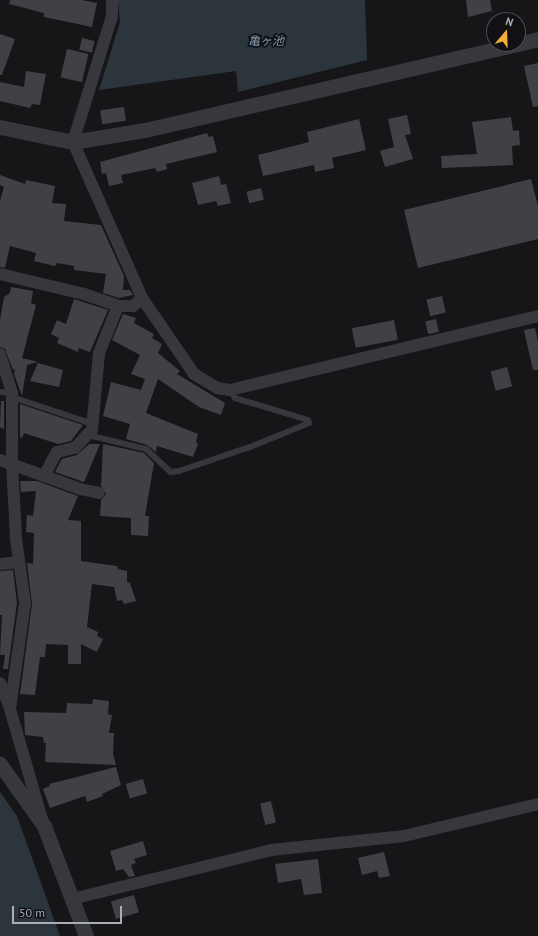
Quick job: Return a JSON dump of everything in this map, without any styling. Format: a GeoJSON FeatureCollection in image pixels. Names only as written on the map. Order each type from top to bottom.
{"type":"FeatureCollection","features":[{"type":"Feature","properties":{"kind":"street"},"geometry":{"type":"LineString","coordinates":[[112,0],[112,16],[73,142],[142,298],[194,374],[217,388],[230,390],[538,316]]}},
{"type":"Feature","properties":{"kind":"street"},"geometry":{"type":"LineString","coordinates":[[0,127],[73,142],[145,130],[538,40]]}},
{"type":"Feature","properties":{"kind":"street"},"geometry":{"type":"LineString","coordinates":[[0,274],[84,294],[118,306],[133,306],[142,298]]}},
{"type":"Feature","properties":{"kind":"street"},"geometry":{"type":"LineString","coordinates":[[44,476],[57,452],[75,448],[92,430],[99,353],[118,306]]}},
{"type":"Feature","properties":{"kind":"street"},"geometry":{"type":"LineString","coordinates":[[0,354],[12,395],[12,464],[25,603],[10,709]]}},
{"type":"Feature","properties":{"kind":"street"},"geometry":{"type":"LineString","coordinates":[[0,460],[80,489],[99,493]]}},
{"type":"Feature","properties":{"kind":"street"},"geometry":{"type":"LineString","coordinates":[[0,564],[20,562]]}},
{"type":"Feature","properties":{"kind":"street"},"geometry":{"type":"LineString","coordinates":[[0,683],[10,709],[44,826],[86,936]]}},
{"type":"Feature","properties":{"kind":"street"},"geometry":{"type":"LineString","coordinates":[[0,764],[44,826]]}},
{"type":"Feature","properties":{"kind":"street"},"geometry":{"type":"LineString","coordinates":[[72,899],[272,850],[404,836],[538,804]]}},
{"type":"Feature","properties":{"kind":"lane"},"geometry":{"type":"LineString","coordinates":[[88,435],[146,449],[171,472],[243,449],[309,423],[308,420],[235,398],[230,390]]}},
{"type":"Feature","properties":{"kind":"lane"},"geometry":{"type":"LineString","coordinates":[[0,392],[93,424]]}},
{"type":"Feature","properties":{"kind":"water","name":"亀ヶ池"},"geometry":{"type":"Polygon","coordinates":[[[118,0],[365,0],[367,60],[238,92],[236,71],[99,90],[120,22],[118,0]]]}},
{"type":"Feature","properties":{"kind":"water"},"geometry":{"type":"Polygon","coordinates":[[[0,792],[17,816],[60,936],[0,936],[0,792]]]}},
{"type":"Feature","properties":{"kind":"building"},"geometry":{"type":"Polygon","coordinates":[[[10,0],[82,0],[97,3],[92,27],[44,17],[44,13],[9,4],[10,0]]]}},
{"type":"Feature","properties":{"kind":"building"},"geometry":{"type":"Polygon","coordinates":[[[466,0],[490,0],[492,11],[468,17],[466,0]]]}},
{"type":"Feature","properties":{"kind":"building"},"geometry":{"type":"Polygon","coordinates":[[[0,34],[15,39],[2,75],[0,75],[0,34]]]}},
{"type":"Feature","properties":{"kind":"building"},"geometry":{"type":"Polygon","coordinates":[[[82,38],[95,41],[92,53],[79,50],[82,38]]]}},
{"type":"Feature","properties":{"kind":"building"},"geometry":{"type":"Polygon","coordinates":[[[67,49],[88,54],[82,82],[60,77],[67,49]]]}},
{"type":"Feature","properties":{"kind":"building"},"geometry":{"type":"Polygon","coordinates":[[[538,63],[538,106],[533,107],[524,66],[538,63]]]}},
{"type":"Feature","properties":{"kind":"building"},"geometry":{"type":"Polygon","coordinates":[[[26,71],[46,74],[40,105],[32,104],[30,108],[0,101],[0,82],[24,87],[26,71]]]}},
{"type":"Feature","properties":{"kind":"building"},"geometry":{"type":"Polygon","coordinates":[[[124,107],[126,121],[102,124],[100,110],[124,107]]]}},
{"type":"Feature","properties":{"kind":"building"},"geometry":{"type":"Polygon","coordinates":[[[407,115],[411,134],[405,135],[413,159],[385,167],[380,151],[394,147],[388,119],[407,115]]]}},
{"type":"Feature","properties":{"kind":"building"},"geometry":{"type":"Polygon","coordinates":[[[511,117],[513,131],[519,130],[520,145],[512,146],[513,165],[442,168],[441,156],[477,154],[472,122],[511,117]]]}},
{"type":"Feature","properties":{"kind":"building"},"geometry":{"type":"Polygon","coordinates":[[[359,119],[366,150],[332,158],[334,168],[315,172],[314,165],[263,176],[258,155],[309,142],[307,132],[359,119]]]}},
{"type":"Feature","properties":{"kind":"building"},"geometry":{"type":"Polygon","coordinates":[[[207,133],[209,137],[213,136],[217,152],[166,164],[167,169],[157,172],[155,168],[121,175],[123,183],[109,186],[106,173],[102,174],[100,162],[207,133]]]}},
{"type":"Feature","properties":{"kind":"building"},"geometry":{"type":"Polygon","coordinates":[[[0,175],[25,184],[26,180],[55,186],[52,203],[66,204],[64,221],[101,225],[124,276],[123,290],[130,290],[133,295],[119,298],[103,293],[106,274],[74,270],[74,266],[57,263],[55,266],[34,261],[36,253],[10,246],[5,268],[0,267],[0,201],[4,187],[0,185],[0,175]]]}},
{"type":"Feature","properties":{"kind":"building"},"geometry":{"type":"Polygon","coordinates":[[[219,176],[221,185],[226,184],[231,203],[218,206],[216,201],[198,205],[192,183],[219,176]]]}},
{"type":"Feature","properties":{"kind":"building"},"geometry":{"type":"Polygon","coordinates":[[[531,179],[538,206],[538,239],[418,268],[404,210],[531,179]]]}},
{"type":"Feature","properties":{"kind":"building"},"geometry":{"type":"Polygon","coordinates":[[[261,188],[264,200],[249,203],[246,192],[261,188]]]}},
{"type":"Feature","properties":{"kind":"building"},"geometry":{"type":"Polygon","coordinates":[[[11,287],[33,291],[31,303],[36,305],[22,358],[38,362],[27,365],[22,396],[14,374],[15,369],[13,370],[5,349],[0,347],[0,320],[4,297],[10,293],[11,287]]]}},
{"type":"Feature","properties":{"kind":"building"},"geometry":{"type":"Polygon","coordinates":[[[442,296],[446,313],[430,316],[426,300],[442,296]]]}},
{"type":"Feature","properties":{"kind":"building"},"geometry":{"type":"Polygon","coordinates":[[[74,299],[108,310],[90,352],[79,348],[78,352],[57,343],[59,338],[51,334],[57,320],[66,324],[74,299]]]}},
{"type":"Feature","properties":{"kind":"building"},"geometry":{"type":"Polygon","coordinates":[[[123,314],[136,318],[134,323],[154,334],[152,338],[162,344],[158,353],[180,371],[177,374],[225,403],[221,415],[199,407],[158,379],[146,413],[198,434],[196,442],[198,444],[193,457],[157,446],[156,452],[147,445],[126,439],[130,424],[103,416],[111,382],[141,390],[145,379],[131,374],[140,355],[112,340],[123,314]]]}},
{"type":"Feature","properties":{"kind":"building"},"geometry":{"type":"Polygon","coordinates":[[[436,319],[439,332],[428,334],[425,321],[436,319]]]}},
{"type":"Feature","properties":{"kind":"building"},"geometry":{"type":"Polygon","coordinates":[[[394,320],[398,340],[356,348],[352,328],[394,320]]]}},
{"type":"Feature","properties":{"kind":"building"},"geometry":{"type":"Polygon","coordinates":[[[535,328],[538,341],[538,370],[533,370],[524,330],[535,328]]]}},
{"type":"Feature","properties":{"kind":"building"},"geometry":{"type":"Polygon","coordinates":[[[38,363],[63,370],[59,387],[30,381],[38,363]]]}},
{"type":"Feature","properties":{"kind":"building"},"geometry":{"type":"Polygon","coordinates":[[[507,367],[512,386],[496,391],[491,371],[507,367]]]}},
{"type":"Feature","properties":{"kind":"building"},"geometry":{"type":"Polygon","coordinates":[[[1,401],[4,401],[4,429],[0,427],[1,401]]]}},
{"type":"Feature","properties":{"kind":"building"},"geometry":{"type":"Polygon","coordinates":[[[20,404],[83,425],[71,441],[58,444],[24,433],[22,438],[20,437],[20,404]]]}},
{"type":"Feature","properties":{"kind":"building"},"geometry":{"type":"Polygon","coordinates":[[[89,444],[100,444],[84,482],[55,472],[62,459],[77,455],[89,444]]]}},
{"type":"Feature","properties":{"kind":"building"},"geometry":{"type":"Polygon","coordinates":[[[103,444],[144,453],[154,463],[145,516],[149,516],[148,536],[131,535],[131,518],[100,516],[101,500],[106,494],[101,486],[103,444]]]}},
{"type":"Feature","properties":{"kind":"building"},"geometry":{"type":"Polygon","coordinates":[[[20,481],[37,481],[78,496],[68,520],[81,521],[81,561],[117,566],[118,569],[127,571],[127,582],[130,583],[136,601],[124,604],[122,600],[117,601],[114,587],[92,584],[87,627],[98,632],[97,636],[103,639],[97,652],[81,644],[81,664],[68,664],[68,645],[46,644],[45,657],[40,657],[35,695],[20,694],[32,604],[27,563],[33,564],[34,533],[26,532],[27,515],[33,516],[36,491],[21,492],[20,481]]]}},
{"type":"Feature","properties":{"kind":"building"},"geometry":{"type":"Polygon","coordinates":[[[13,570],[17,603],[8,669],[3,669],[5,655],[0,655],[2,615],[0,615],[0,571],[13,570]]]}},
{"type":"Feature","properties":{"kind":"building"},"geometry":{"type":"Polygon","coordinates":[[[93,699],[109,701],[108,714],[112,715],[109,733],[114,733],[113,754],[116,765],[45,762],[46,743],[44,743],[43,737],[25,735],[24,712],[66,713],[67,703],[92,704],[93,699]]]}},
{"type":"Feature","properties":{"kind":"building"},"geometry":{"type":"Polygon","coordinates":[[[116,767],[121,785],[102,794],[103,796],[87,802],[85,796],[50,808],[43,789],[50,786],[49,784],[116,767]]]}},
{"type":"Feature","properties":{"kind":"building"},"geometry":{"type":"Polygon","coordinates":[[[143,779],[147,793],[130,798],[126,784],[143,779]]]}},
{"type":"Feature","properties":{"kind":"building"},"geometry":{"type":"Polygon","coordinates":[[[271,801],[276,822],[265,825],[260,803],[271,801]]]}},
{"type":"Feature","properties":{"kind":"building"},"geometry":{"type":"Polygon","coordinates":[[[143,841],[147,855],[134,859],[136,863],[131,865],[135,876],[129,877],[123,869],[116,871],[110,851],[143,841]]]}},
{"type":"Feature","properties":{"kind":"building"},"geometry":{"type":"Polygon","coordinates":[[[384,852],[390,876],[379,878],[377,871],[362,875],[358,858],[384,852]]]}},
{"type":"Feature","properties":{"kind":"building"},"geometry":{"type":"Polygon","coordinates":[[[318,859],[322,893],[304,895],[301,879],[278,883],[275,864],[318,859]]]}},
{"type":"Feature","properties":{"kind":"building"},"geometry":{"type":"Polygon","coordinates":[[[134,895],[139,912],[116,919],[111,902],[134,895]]]}}]}
